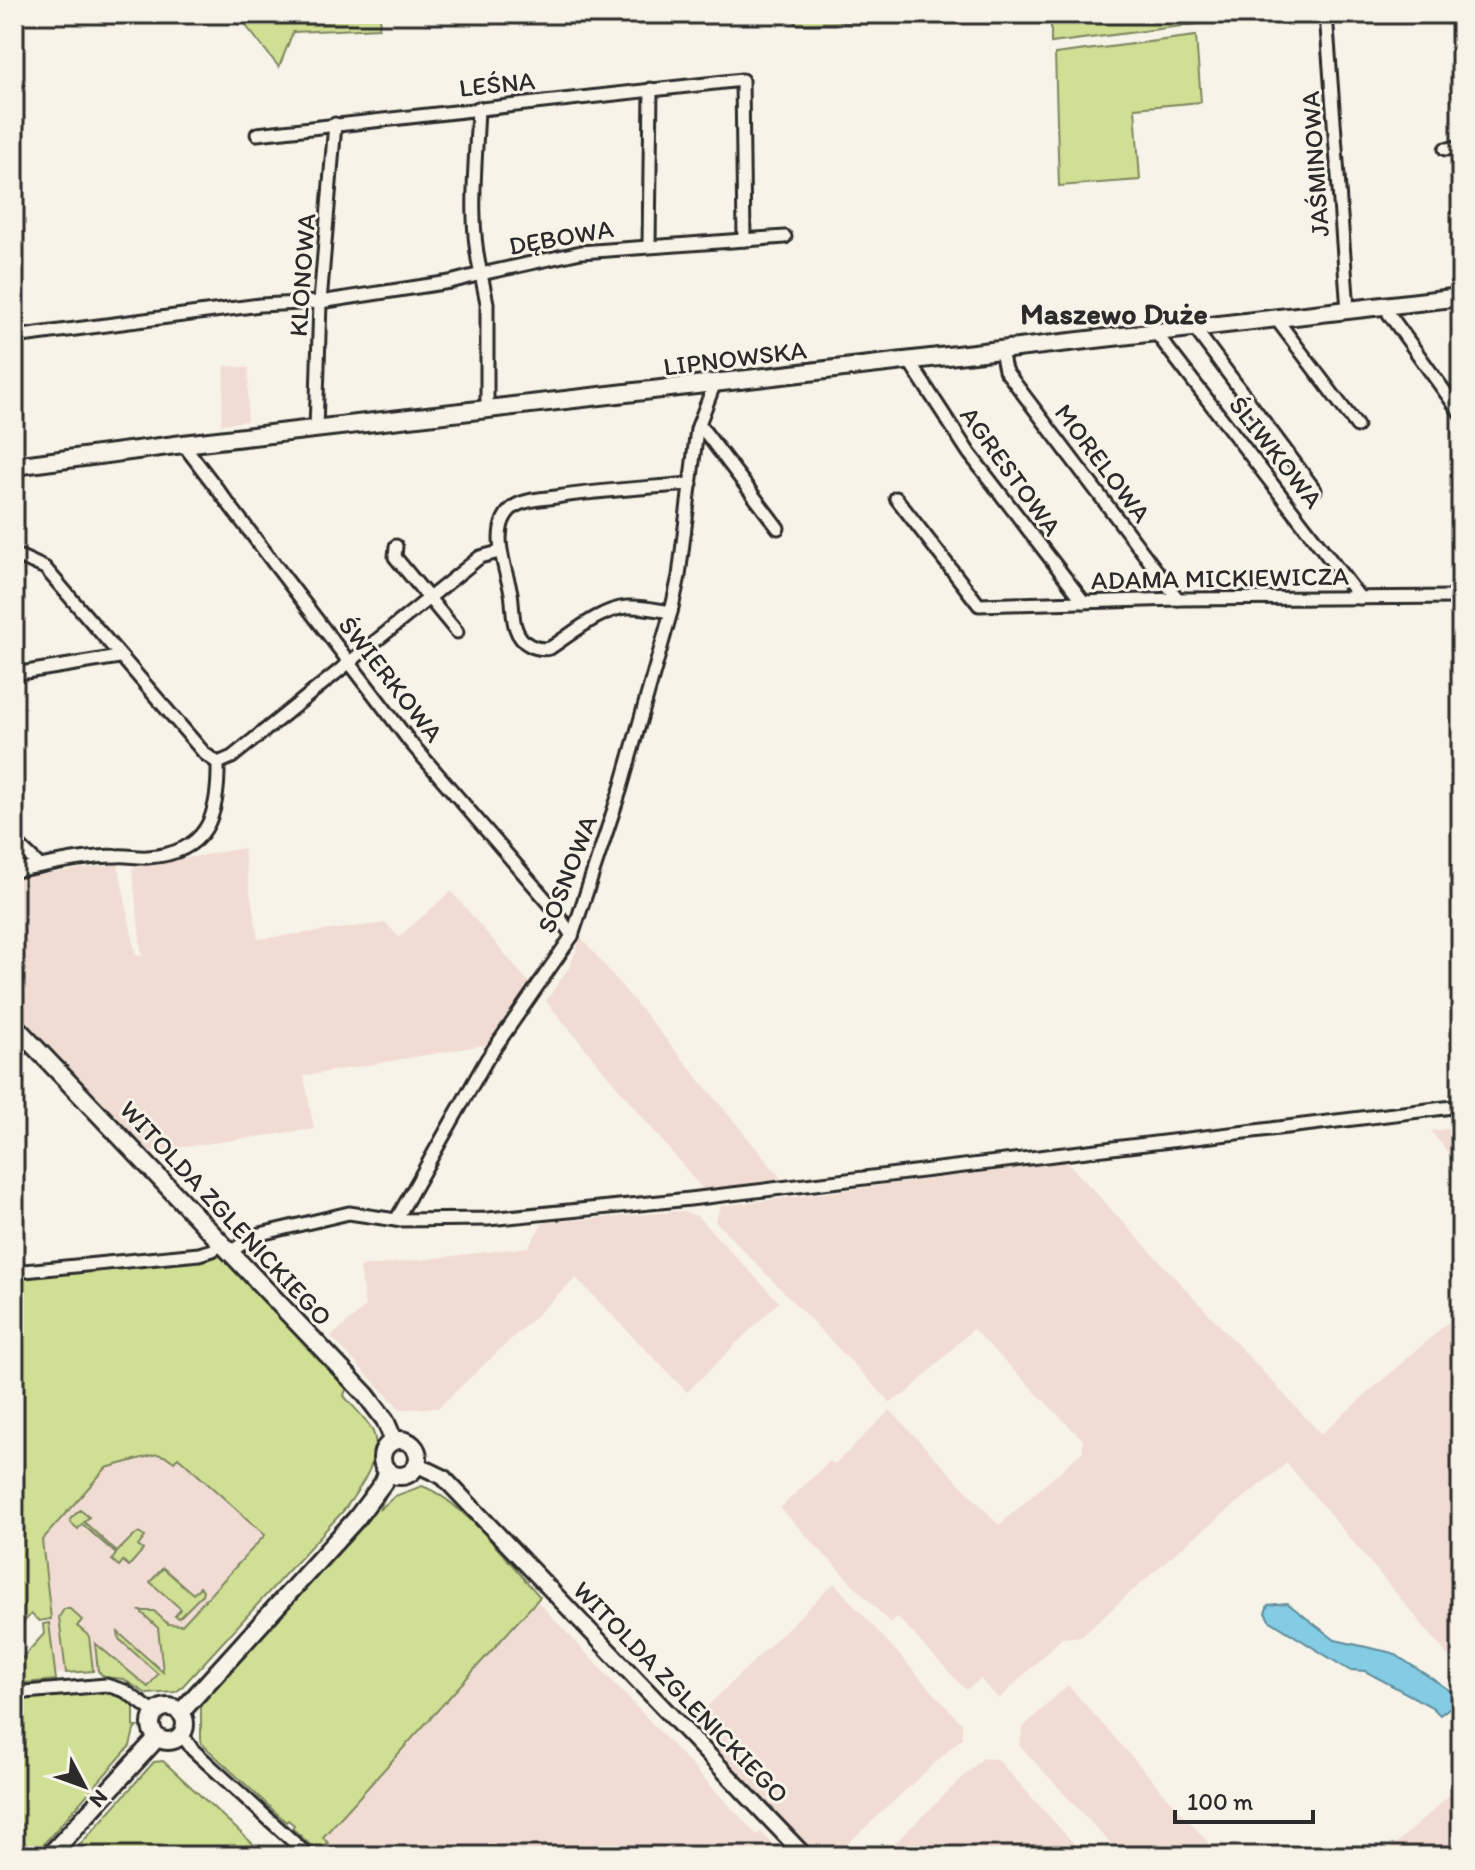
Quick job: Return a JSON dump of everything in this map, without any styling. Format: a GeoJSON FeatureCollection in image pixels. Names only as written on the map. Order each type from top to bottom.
{"type":"FeatureCollection","features":[{"type":"Feature","properties":{"kind":"main road","name":"LIPNOWSKA"},"geometry":{"type":"LineString","coordinates":[[14,466],[1461,297]]}},
{"type":"Feature","properties":{"kind":"main road","name":"WITOLDA ZGLENICKIEGO"},"geometry":{"type":"LineString","coordinates":[[14,1025],[366,1395],[385,1420],[394,1441]]}},
{"type":"Feature","properties":{"kind":"main road"},"geometry":{"type":"LineString","coordinates":[[394,1441],[408,1441],[419,1458],[418,1465],[412,1473],[402,1477],[388,1471],[383,1462],[383,1452],[394,1441]]}},
{"type":"Feature","properties":{"kind":"main road"},"geometry":{"type":"LineString","coordinates":[[181,1712],[356,1519],[383,1483],[388,1471]]}},
{"type":"Feature","properties":{"kind":"main road"},"geometry":{"type":"LineString","coordinates":[[164,1707],[181,1712],[186,1723],[182,1735],[173,1741],[157,1738],[151,1723],[155,1713],[164,1707]]}},
{"type":"Feature","properties":{"kind":"main road"},"geometry":{"type":"LineString","coordinates":[[49,1856],[157,1738]]}},
{"type":"Feature","properties":{"kind":"street","name":"JAŚMINOWA"},"geometry":{"type":"LineString","coordinates":[[1326,14],[1348,310]]}},
{"type":"Feature","properties":{"kind":"street","name":"LEŚNA"},"geometry":{"type":"LineString","coordinates":[[257,134],[742,80],[744,240]]}},
{"type":"Feature","properties":{"kind":"street"},"geometry":{"type":"LineString","coordinates":[[649,245],[651,89]]}},
{"type":"Feature","properties":{"kind":"street"},"geometry":{"type":"LineString","coordinates":[[14,337],[260,305],[320,302],[450,282],[481,274],[474,224],[478,108]]}},
{"type":"Feature","properties":{"kind":"street","name":"KLONOWA"},"geometry":{"type":"LineString","coordinates":[[316,430],[320,302],[335,124]]}},
{"type":"Feature","properties":{"kind":"street"},"geometry":{"type":"LineString","coordinates":[[1445,149],[1461,148]]}},
{"type":"Feature","properties":{"kind":"street","name":"DĘBOWA"},"geometry":{"type":"LineString","coordinates":[[487,410],[487,303],[481,274],[581,252],[785,237]]}},
{"type":"Feature","properties":{"kind":"street"},"geometry":{"type":"LineString","coordinates":[[1387,306],[1389,314],[1461,414]]}},
{"type":"Feature","properties":{"kind":"street"},"geometry":{"type":"LineString","coordinates":[[1277,320],[1357,426]]}},
{"type":"Feature","properties":{"kind":"street"},"geometry":{"type":"LineString","coordinates":[[1195,329],[1315,490]]}},
{"type":"Feature","properties":{"kind":"street","name":"ŚLIWKOWA"},"geometry":{"type":"LineString","coordinates":[[1156,333],[1360,598]]}},
{"type":"Feature","properties":{"kind":"street","name":"MORELOWA"},"geometry":{"type":"LineString","coordinates":[[1001,351],[1005,370],[1178,599]]}},
{"type":"Feature","properties":{"kind":"street","name":"AGRESTOWA"},"geometry":{"type":"LineString","coordinates":[[909,361],[969,453],[1084,602]]}},
{"type":"Feature","properties":{"kind":"street","name":"SOSNOWA"},"geometry":{"type":"LineString","coordinates":[[396,1220],[487,1059],[572,936],[621,788],[671,612],[679,576],[699,424],[714,385]]}},
{"type":"Feature","properties":{"kind":"street"},"geometry":{"type":"LineString","coordinates":[[699,424],[778,528]]}},
{"type":"Feature","properties":{"kind":"street","name":"ŚWIERKOWA"},"geometry":{"type":"LineString","coordinates":[[183,444],[285,575],[348,664],[410,742],[555,910],[572,936]]}},
{"type":"Feature","properties":{"kind":"street"},"geometry":{"type":"LineString","coordinates":[[671,612],[627,607],[618,609],[606,613],[550,648],[540,650],[531,646],[516,630],[508,579],[499,552],[502,531],[509,511],[525,502],[586,492],[691,484]]}},
{"type":"Feature","properties":{"kind":"street","name":"ADAMA MICKIEWICZA"},"geometry":{"type":"LineString","coordinates":[[896,498],[979,605],[1178,599],[1461,597]]}},
{"type":"Feature","properties":{"kind":"street"},"geometry":{"type":"LineString","coordinates":[[396,546],[395,557],[457,632]]}},
{"type":"Feature","properties":{"kind":"street"},"geometry":{"type":"LineString","coordinates":[[218,763],[232,757],[480,557],[499,552]]}},
{"type":"Feature","properties":{"kind":"street"},"geometry":{"type":"LineString","coordinates":[[14,558],[21,557],[45,568],[205,754],[218,763]]}},
{"type":"Feature","properties":{"kind":"street"},"geometry":{"type":"LineString","coordinates":[[14,674],[119,657]]}},
{"type":"Feature","properties":{"kind":"street"},"geometry":{"type":"LineString","coordinates":[[14,871],[116,856],[147,858],[171,853],[190,843],[207,829],[216,809],[218,763]]}},
{"type":"Feature","properties":{"kind":"street"},"geometry":{"type":"LineString","coordinates":[[14,841],[40,866]]}},
{"type":"Feature","properties":{"kind":"street"},"geometry":{"type":"LineString","coordinates":[[14,1272],[199,1254],[226,1248],[256,1235],[349,1213],[396,1220],[488,1219],[690,1199],[1461,1106]]}},
{"type":"Feature","properties":{"kind":"street","name":"WITOLDA ZGLENICKIEGO"},"geometry":{"type":"LineString","coordinates":[[418,1465],[443,1477],[805,1856]]}},
{"type":"Feature","properties":{"kind":"street"},"geometry":{"type":"LineString","coordinates":[[14,1693],[98,1685],[114,1687],[125,1691],[155,1713]]}},
{"type":"Feature","properties":{"kind":"street"},"geometry":{"type":"LineString","coordinates":[[182,1735],[193,1750],[309,1856]]}},
{"type":"Feature","properties":{"kind":"shaded area"},"geometry":{"type":"Polygon","coordinates":[[[225,366],[249,368],[247,421],[221,424],[225,366]]]}},
{"type":"Feature","properties":{"kind":"shaded area"},"geometry":{"type":"Polygon","coordinates":[[[243,848],[258,939],[386,923],[399,937],[451,891],[532,986],[490,1044],[304,1076],[314,1129],[147,1152],[14,1014],[14,878],[118,864],[136,955],[142,956],[132,868],[243,848]]]}},
{"type":"Feature","properties":{"kind":"shaded area"},"geometry":{"type":"Polygon","coordinates":[[[581,937],[781,1178],[704,1191],[546,1001],[570,966],[581,937]]]}},
{"type":"Feature","properties":{"kind":"shaded area"},"geometry":{"type":"Polygon","coordinates":[[[1461,1127],[1461,1170],[1431,1131],[1461,1127]]]}},
{"type":"Feature","properties":{"kind":"shaded area"},"geometry":{"type":"Polygon","coordinates":[[[1067,1162],[1321,1434],[1461,1311],[1461,1671],[1287,1463],[1180,1549],[1081,1636],[1062,1638],[999,1699],[980,1679],[966,1690],[897,1617],[890,1623],[780,1508],[830,1461],[835,1464],[890,1410],[999,1525],[1083,1451],[1083,1440],[973,1329],[907,1393],[890,1402],[715,1221],[721,1206],[1067,1162]]]}},
{"type":"Feature","properties":{"kind":"shaded area"},"geometry":{"type":"Polygon","coordinates":[[[682,1211],[697,1216],[779,1302],[687,1392],[576,1278],[438,1408],[400,1409],[331,1337],[365,1307],[360,1267],[528,1247],[543,1223],[682,1211]]]}},
{"type":"Feature","properties":{"kind":"shaded area"},"geometry":{"type":"Polygon","coordinates":[[[195,1438],[309,1542],[147,1692],[121,1669],[55,1674],[39,1539],[104,1465],[195,1438]]]}},
{"type":"Feature","properties":{"kind":"shaded area"},"geometry":{"type":"Polygon","coordinates":[[[834,1583],[962,1724],[962,1738],[843,1848],[808,1846],[691,1722],[834,1583]]]}},
{"type":"Feature","properties":{"kind":"shaded area"},"geometry":{"type":"Polygon","coordinates":[[[537,1601],[757,1835],[761,1832],[784,1856],[343,1856],[323,1837],[537,1601]]]}},
{"type":"Feature","properties":{"kind":"shaded area"},"geometry":{"type":"Polygon","coordinates":[[[1068,1685],[1220,1856],[1122,1856],[1019,1745],[1024,1726],[1068,1685]]]}},
{"type":"Feature","properties":{"kind":"shaded area"},"geometry":{"type":"Polygon","coordinates":[[[983,1758],[997,1759],[1085,1856],[881,1856],[983,1758]]]}},
{"type":"Feature","properties":{"kind":"shaded area"},"geometry":{"type":"Polygon","coordinates":[[[1461,1785],[1461,1856],[1382,1856],[1461,1785]]]}},
{"type":"Feature","properties":{"kind":"green space"},"geometry":{"type":"Polygon","coordinates":[[[243,14],[381,14],[379,28],[293,32],[279,67],[247,27],[243,14]]]}},
{"type":"Feature","properties":{"kind":"green space"},"geometry":{"type":"Polygon","coordinates":[[[792,14],[906,14],[906,20],[796,24],[792,14]]]}},
{"type":"Feature","properties":{"kind":"green space"},"geometry":{"type":"Polygon","coordinates":[[[1051,14],[1274,14],[1051,43],[1051,14]]]}},
{"type":"Feature","properties":{"kind":"green space"},"geometry":{"type":"Polygon","coordinates":[[[1196,36],[1201,102],[1135,108],[1140,180],[1059,186],[1055,54],[1196,36]]]}},
{"type":"Feature","properties":{"kind":"green space"},"geometry":{"type":"Polygon","coordinates":[[[218,1255],[226,1257],[347,1386],[344,1396],[372,1430],[375,1450],[368,1472],[344,1510],[180,1689],[147,1694],[123,1679],[104,1677],[98,1671],[95,1643],[148,1687],[158,1674],[119,1639],[118,1632],[163,1672],[158,1628],[140,1611],[154,1611],[168,1624],[182,1625],[265,1535],[178,1457],[174,1462],[157,1454],[106,1468],[42,1540],[51,1619],[39,1621],[31,1614],[14,1633],[14,1276],[218,1255]]]}},
{"type":"Feature","properties":{"kind":"green space"},"geometry":{"type":"Polygon","coordinates":[[[422,1486],[437,1493],[469,1519],[540,1597],[323,1837],[328,1843],[319,1853],[292,1828],[294,1825],[288,1820],[286,1822],[201,1743],[201,1702],[386,1495],[379,1510],[395,1496],[422,1486]]]}},
{"type":"Feature","properties":{"kind":"green space"},"geometry":{"type":"Polygon","coordinates":[[[80,1510],[89,1517],[84,1522],[117,1552],[139,1533],[145,1537],[138,1546],[143,1550],[129,1566],[123,1561],[119,1566],[112,1560],[116,1554],[82,1524],[78,1529],[70,1522],[80,1510]]]}},
{"type":"Feature","properties":{"kind":"green space"},"geometry":{"type":"Polygon","coordinates":[[[163,1568],[193,1594],[200,1587],[203,1590],[202,1595],[179,1618],[175,1616],[181,1609],[150,1582],[163,1568]]]}},
{"type":"Feature","properties":{"kind":"green space"},"geometry":{"type":"Polygon","coordinates":[[[64,1609],[70,1609],[82,1620],[77,1626],[89,1636],[93,1671],[66,1673],[59,1617],[64,1609]]]}},
{"type":"Feature","properties":{"kind":"green space"},"geometry":{"type":"Polygon","coordinates":[[[49,1623],[56,1680],[14,1684],[14,1667],[44,1634],[43,1624],[49,1623]]]}},
{"type":"Feature","properties":{"kind":"green space"},"geometry":{"type":"Polygon","coordinates":[[[93,1690],[114,1693],[134,1706],[134,1727],[138,1727],[134,1730],[130,1746],[33,1856],[14,1856],[14,1697],[93,1690]]]}},
{"type":"Feature","properties":{"kind":"green space"},"geometry":{"type":"Polygon","coordinates":[[[163,1761],[266,1856],[70,1856],[154,1762],[163,1761]]]}},
{"type":"Feature","properties":{"kind":"water"},"geometry":{"type":"Polygon","coordinates":[[[1287,1603],[1335,1640],[1393,1653],[1449,1690],[1458,1701],[1440,1715],[1432,1707],[1365,1671],[1349,1670],[1269,1620],[1265,1613],[1268,1605],[1287,1603]]]}},
{"type":"Feature","properties":{"kind":"district","name":"Maszewo Duże"},"geometry":{"type":"Point","coordinates":[1114,314]}}]}
